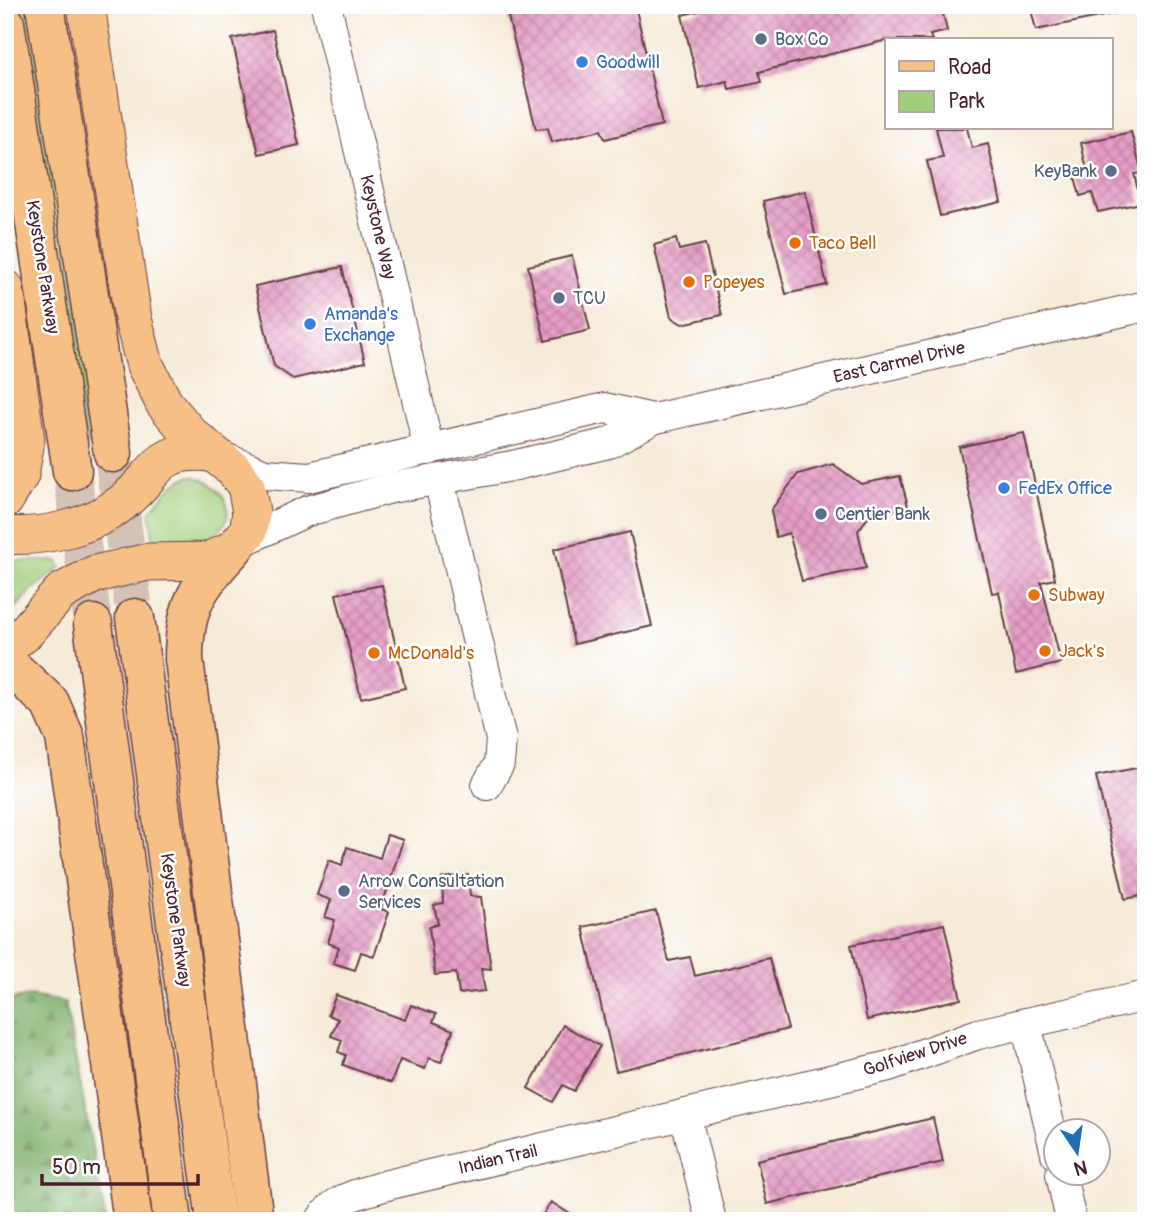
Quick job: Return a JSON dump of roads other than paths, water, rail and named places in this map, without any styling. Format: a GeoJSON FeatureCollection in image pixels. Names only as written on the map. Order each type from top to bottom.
{"type":"FeatureCollection","features":[{"type":"Feature","properties":{"kind":"highway"},"geometry":{"type":"LineString","coordinates":[[45,5],[113,453]]}},
{"type":"Feature","properties":{"kind":"highway","name":"Keystone Parkway"},"geometry":{"type":"LineString","coordinates":[[5,23],[72,471]]}},
{"type":"Feature","properties":{"kind":"highway"},"geometry":{"type":"LineString","coordinates":[[237,545],[207,578],[188,610],[184,631],[184,659],[254,1221]]}},
{"type":"Feature","properties":{"kind":"highway","name":"Keystone Parkway"},"geometry":{"type":"LineString","coordinates":[[135,618],[216,1221]]}},
{"type":"Feature","properties":{"kind":"highway"},"geometry":{"type":"LineString","coordinates":[[93,624],[173,1221]]}},
{"type":"Feature","properties":{"kind":"highway"},"geometry":{"type":"LineString","coordinates":[[5,661],[50,702],[65,737],[133,1221]]}},
{"type":"Feature","properties":{"kind":"main road"},"geometry":{"type":"LineString","coordinates":[[5,646],[23,635],[61,592],[94,574],[148,562],[208,561],[237,545],[250,521],[249,496],[234,470],[190,434],[164,403],[149,375],[138,342],[86,5]]}},
{"type":"Feature","properties":{"kind":"main road"},"geometry":{"type":"LineString","coordinates":[[5,288],[26,440],[20,475],[5,500]]}},
{"type":"Feature","properties":{"kind":"main road"},"geometry":{"type":"LineString","coordinates":[[5,535],[43,534],[84,524],[125,501],[166,458],[180,452],[214,454]]}},
{"type":"Feature","properties":{"kind":"street","name":"Keystone Way"},"geometry":{"type":"LineString","coordinates":[[326,5],[429,450]]}},
{"type":"Feature","properties":{"kind":"street","name":"East Carmel Drive"},"geometry":{"type":"LineString","coordinates":[[237,545],[307,511],[391,488],[512,466],[608,443],[653,419],[1146,306]]}},
{"type":"Feature","properties":{"kind":"street","name":"East Carmel Drive"},"geometry":{"type":"LineString","coordinates":[[214,454],[265,474],[302,477],[605,408],[653,419]]}},
{"type":"Feature","properties":{"kind":"street"},"geometry":{"type":"LineString","coordinates":[[439,480],[501,739],[499,764],[487,785]]}},
{"type":"Feature","properties":{"kind":"street","name":"Golfview Drive"},"geometry":{"type":"LineString","coordinates":[[685,1114],[889,1066],[978,1034],[1146,996]]}},
{"type":"Feature","properties":{"kind":"street"},"geometry":{"type":"LineString","coordinates":[[1026,1023],[1048,1118]]}},
{"type":"Feature","properties":{"kind":"street"},"geometry":{"type":"LineString","coordinates":[[685,1114],[711,1221]]}},
{"type":"Feature","properties":{"kind":"street","name":"Indian Trail"},"geometry":{"type":"LineString","coordinates":[[320,1221],[328,1207],[349,1196],[685,1114]]}},
{"type":"Feature","properties":{"kind":"street"},"geometry":{"type":"LineString","coordinates":[[1064,1188],[1071,1221]]}},
{"type":"Feature","properties":{"kind":"tunnel"},"geometry":{"type":"LineString","coordinates":[[113,453],[135,618]]}},
{"type":"Feature","properties":{"kind":"tunnel"},"geometry":{"type":"LineString","coordinates":[[72,471],[93,624]]}},
{"type":"Feature","properties":{"kind":"place","name":"Box Co"},"geometry":{"type":"Point","coordinates":[761,39]}},
{"type":"Feature","properties":{"kind":"place","name":"Goodwill"},"geometry":{"type":"Point","coordinates":[582,62]}},
{"type":"Feature","properties":{"kind":"place","name":"KeyBank"},"geometry":{"type":"Point","coordinates":[1111,171]}},
{"type":"Feature","properties":{"kind":"place","name":"Taco Bell"},"geometry":{"type":"Point","coordinates":[795,243]}},
{"type":"Feature","properties":{"kind":"place","name":"Popeyes"},"geometry":{"type":"Point","coordinates":[689,282]}},
{"type":"Feature","properties":{"kind":"place","name":"TCU"},"geometry":{"type":"Point","coordinates":[559,298]}},
{"type":"Feature","properties":{"kind":"place","name":"Amanda's Exchange"},"geometry":{"type":"Point","coordinates":[310,324]}},
{"type":"Feature","properties":{"kind":"place","name":"FedEx Office"},"geometry":{"type":"Point","coordinates":[1004,488]}},
{"type":"Feature","properties":{"kind":"place","name":"Centier Bank"},"geometry":{"type":"Point","coordinates":[821,514]}},
{"type":"Feature","properties":{"kind":"place","name":"Subway"},"geometry":{"type":"Point","coordinates":[1034,595]}},
{"type":"Feature","properties":{"kind":"place","name":"Jack's"},"geometry":{"type":"Point","coordinates":[1045,651]}},
{"type":"Feature","properties":{"kind":"place","name":"McDonald's"},"geometry":{"type":"Point","coordinates":[374,653]}},
{"type":"Feature","properties":{"kind":"place","name":"Arrow Consultation Services"},"geometry":{"type":"Point","coordinates":[344,891]}}]}
